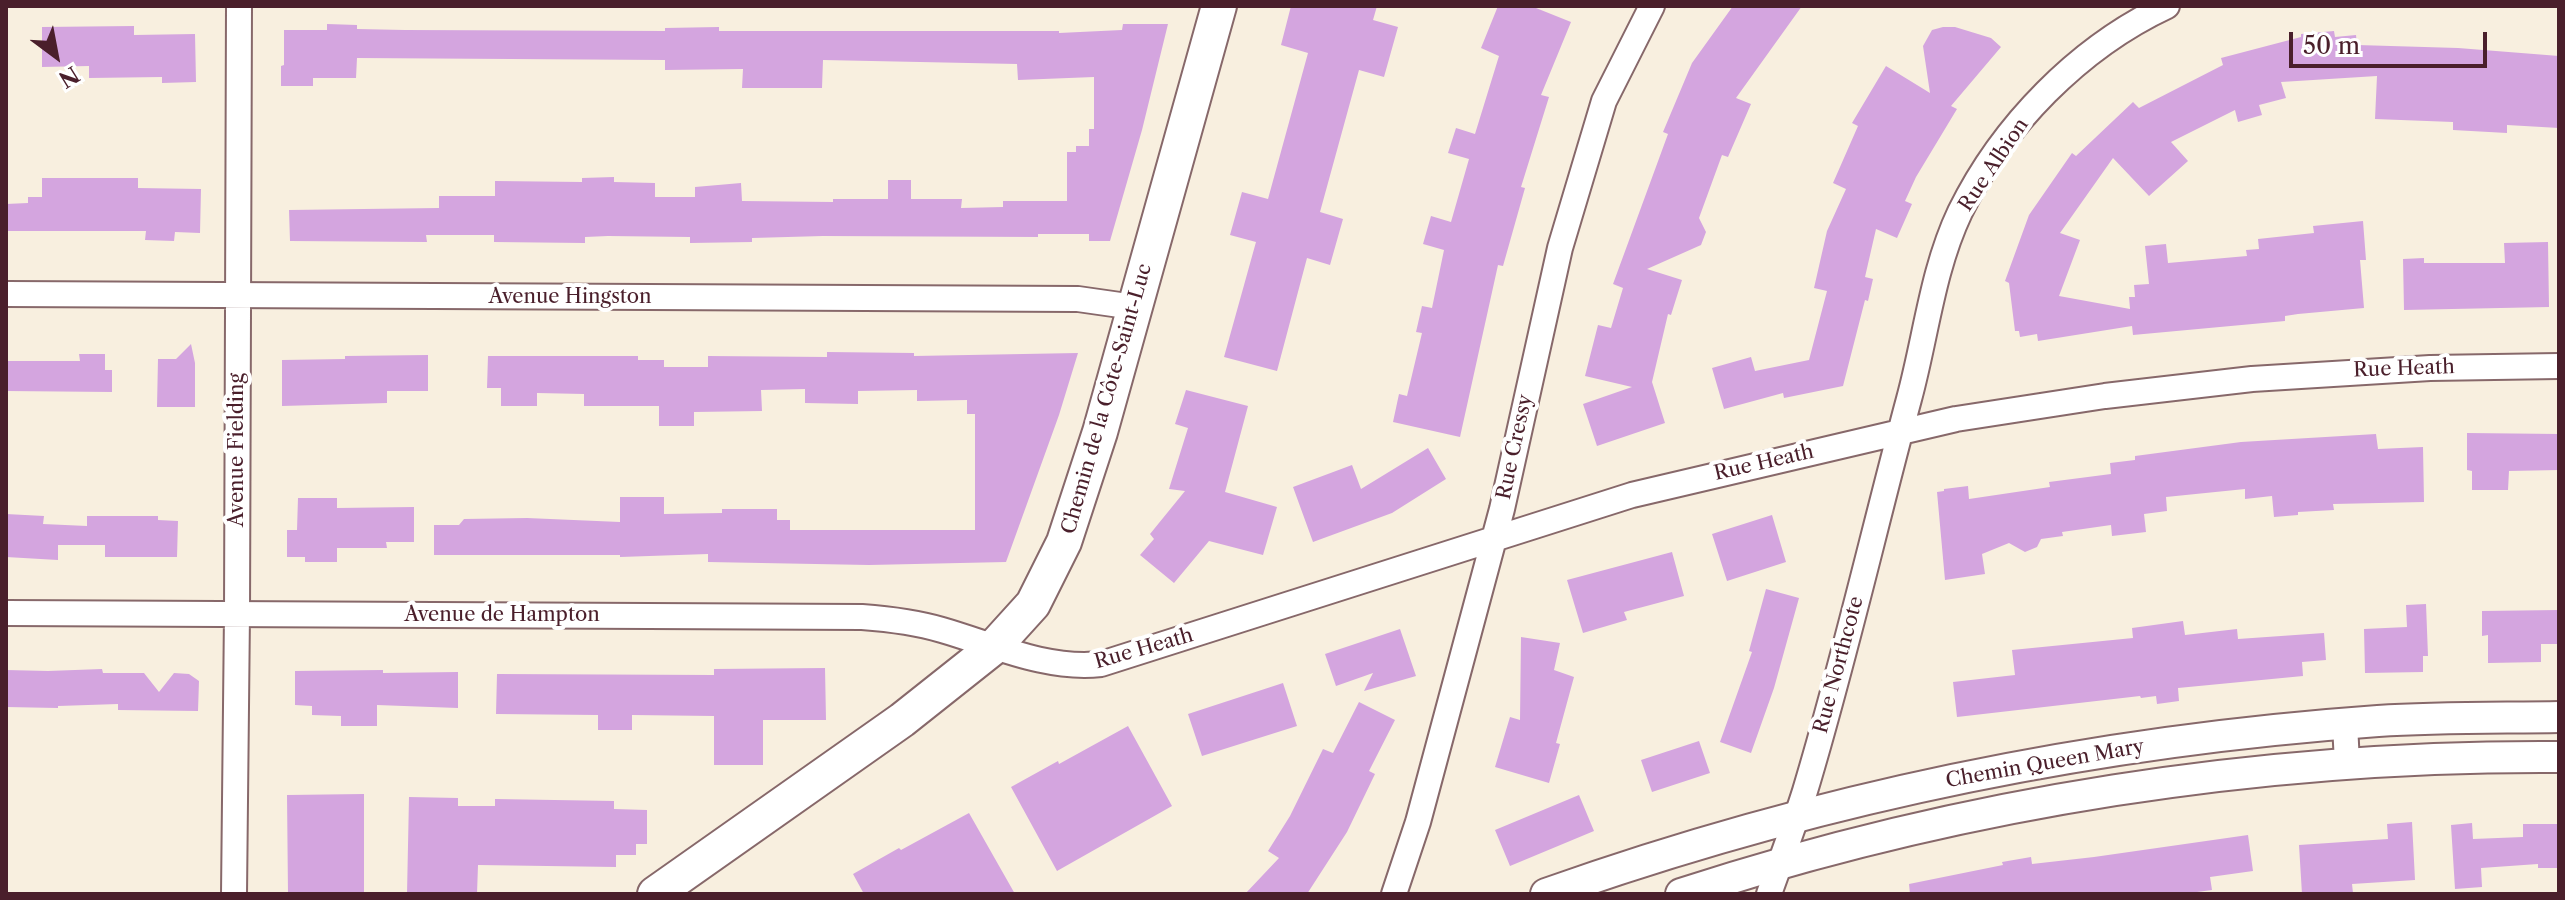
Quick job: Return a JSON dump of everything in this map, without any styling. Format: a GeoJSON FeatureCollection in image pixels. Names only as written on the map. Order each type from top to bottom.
{"type":"FeatureCollection","features":[{"type":"Feature","properties":{"kind":"main road","name":"Chemin de la Côte-Saint-Luc"},"geometry":{"type":"LineString","coordinates":[[655,894],[902,720],[994,647],[1033,604],[1064,542],[1100,432],[1219,6]]}},
{"type":"Feature","properties":{"kind":"street","name":"Avenue Fielding"},"geometry":{"type":"LineString","coordinates":[[234,894],[239,6]]}},
{"type":"Feature","properties":{"kind":"street","name":"Rue Cressy"},"geometry":{"type":"LineString","coordinates":[[1394,894],[1418,822],[1494,538],[1560,248],[1604,101],[1652,6]]}},
{"type":"Feature","properties":{"kind":"street","name":"Rue Albion"},"geometry":{"type":"LineString","coordinates":[[1900,433],[1943,259],[1960,213],[1980,178],[2008,137],[2073,67],[2134,23],[2167,6]]}},
{"type":"Feature","properties":{"kind":"street","name":"Avenue Hingston"},"geometry":{"type":"LineString","coordinates":[[6,294],[1078,299],[1134,307]]}},
{"type":"Feature","properties":{"kind":"street","name":"Rue Heath"},"geometry":{"type":"LineString","coordinates":[[994,647],[1052,662],[1084,666],[1101,664],[1632,495],[1956,419],[2196,385],[2355,371],[2559,366]]}},
{"type":"Feature","properties":{"kind":"street","name":"Rue Northcote"},"geometry":{"type":"LineString","coordinates":[[1769,894],[1797,816],[1900,433]]}},
{"type":"Feature","properties":{"kind":"street","name":"Avenue de Hampton"},"geometry":{"type":"LineString","coordinates":[[6,613],[862,617],[913,622],[994,647]]}},
{"type":"Feature","properties":{"kind":"street","name":"Chemin Queen Mary"},"geometry":{"type":"LineString","coordinates":[[1546,894],[1797,816],[1897,791],[2047,761],[2188,740],[2345,724],[2559,717]]}},
{"type":"Feature","properties":{"kind":"street"},"geometry":{"type":"LineString","coordinates":[[2345,724],[2347,763]]}},
{"type":"Feature","properties":{"kind":"street","name":"Chemin Queen Mary"},"geometry":{"type":"LineString","coordinates":[[1681,894],[1781,862],[1906,831],[2063,799],[2177,782],[2347,763],[2559,757]]}},
{"type":"Feature","properties":{"kind":"building"},"geometry":{"type":"Polygon","coordinates":[[[1291,6],[1377,6],[1373,20],[1398,27],[1384,77],[1359,70],[1320,212],[1343,219],[1330,265],[1307,258],[1277,371],[1224,357],[1256,242],[1230,235],[1242,192],[1268,199],[1308,53],[1281,45],[1291,6]]]}},
{"type":"Feature","properties":{"kind":"building"},"geometry":{"type":"Polygon","coordinates":[[[1498,6],[1531,6],[1571,22],[1541,95],[1549,97],[1521,187],[1525,188],[1503,266],[1498,265],[1460,437],[1393,422],[1399,394],[1407,396],[1422,333],[1416,332],[1422,306],[1432,308],[1444,250],[1423,244],[1431,216],[1451,222],[1469,159],[1448,153],[1456,128],[1475,134],[1499,56],[1481,48],[1498,6]]]}},
{"type":"Feature","properties":{"kind":"building"},"geometry":{"type":"Polygon","coordinates":[[[1733,6],[1802,6],[1736,98],[1751,104],[1728,157],[1722,155],[1699,218],[1706,232],[1701,245],[1647,269],[1682,280],[1671,315],[1668,314],[1652,382],[1665,423],[1597,446],[1583,404],[1632,387],[1585,376],[1598,325],[1611,328],[1623,288],[1613,284],[1668,134],[1663,132],[1692,63],[1733,6]]]}},
{"type":"Feature","properties":{"kind":"building"},"geometry":{"type":"Polygon","coordinates":[[[327,24],[357,25],[357,29],[405,30],[665,31],[665,28],[719,27],[719,31],[1059,33],[1122,30],[1123,24],[1168,24],[1110,241],[1089,241],[1089,234],[1038,234],[1038,237],[823,236],[690,243],[690,237],[608,236],[585,237],[585,243],[494,242],[494,235],[426,235],[427,242],[290,241],[289,210],[439,208],[439,196],[495,196],[495,181],[582,182],[582,178],[614,177],[614,182],[655,183],[655,197],[695,197],[695,187],[741,183],[742,201],[833,202],[833,199],[888,199],[888,180],[911,180],[911,199],[962,199],[961,208],[1003,207],[1003,201],[1067,201],[1067,152],[1076,152],[1076,146],[1089,146],[1089,129],[1094,129],[1094,77],[1018,80],[1017,64],[823,60],[822,88],[742,88],[743,69],[665,70],[665,60],[357,58],[356,78],[313,78],[313,86],[281,86],[284,30],[327,30],[327,24]]]}},
{"type":"Feature","properties":{"kind":"building"},"geometry":{"type":"Polygon","coordinates":[[[134,26],[134,35],[195,34],[196,82],[162,83],[162,77],[89,78],[89,66],[42,67],[42,27],[134,26]]]}},
{"type":"Feature","properties":{"kind":"building"},"geometry":{"type":"Polygon","coordinates":[[[1955,27],[1991,38],[2001,47],[1951,106],[1957,109],[1916,177],[1905,201],[1912,204],[1897,238],[1876,229],[1865,277],[1873,279],[1843,386],[1784,398],[1783,393],[1724,409],[1712,368],[1751,357],[1755,371],[1809,360],[1827,291],[1814,288],[1827,231],[1846,189],[1833,183],[1858,126],[1852,123],[1886,66],[1930,93],[1923,46],[1932,30],[1955,27]]]}},
{"type":"Feature","properties":{"kind":"building"},"geometry":{"type":"Polygon","coordinates":[[[2334,31],[2335,37],[2356,35],[2357,45],[2458,48],[2559,56],[2559,128],[2507,125],[2507,133],[2453,130],[2453,122],[2375,119],[2377,76],[2281,82],[2286,98],[2259,105],[2262,115],[2238,122],[2235,110],[2171,142],[2188,161],[2149,196],[2113,158],[2060,233],[2080,240],[2059,296],[2130,309],[2129,297],[2135,297],[2134,285],[2149,284],[2145,246],[2166,244],[2168,263],[2247,256],[2246,250],[2259,249],[2258,239],[2314,233],[2313,226],[2363,221],[2366,260],[2360,260],[2364,308],[2285,316],[2285,321],[2133,335],[2132,326],[2038,341],[2037,334],[2020,337],[2019,331],[2015,331],[2009,283],[2005,281],[2029,215],[2072,153],[2076,156],[2133,102],[2139,108],[2223,65],[2221,58],[2301,37],[2301,34],[2334,31]]]}},
{"type":"Feature","properties":{"kind":"building"},"geometry":{"type":"Polygon","coordinates":[[[42,178],[138,178],[138,188],[201,189],[200,233],[175,232],[174,241],[145,240],[146,231],[6,231],[6,204],[28,203],[28,197],[42,197],[42,178]]]}},
{"type":"Feature","properties":{"kind":"building"},"geometry":{"type":"Polygon","coordinates":[[[2548,242],[2549,307],[2404,310],[2403,259],[2424,258],[2424,263],[2505,263],[2504,243],[2548,242]]]}},
{"type":"Feature","properties":{"kind":"building"},"geometry":{"type":"Polygon","coordinates":[[[191,344],[195,363],[195,407],[157,407],[158,359],[176,359],[191,344]]]}},
{"type":"Feature","properties":{"kind":"building"},"geometry":{"type":"Polygon","coordinates":[[[827,352],[914,353],[914,356],[1078,353],[1006,562],[869,565],[708,562],[708,554],[620,557],[434,555],[434,525],[459,525],[464,519],[620,522],[620,497],[664,497],[664,514],[722,513],[722,509],[777,509],[777,520],[790,520],[790,530],[975,530],[975,414],[967,414],[967,400],[917,401],[917,390],[858,391],[858,404],[805,403],[805,389],[761,390],[762,411],[694,412],[694,426],[659,426],[659,406],[584,406],[584,394],[537,393],[537,406],[501,406],[501,388],[487,388],[488,356],[638,356],[638,360],[664,360],[664,367],[708,367],[708,356],[827,357],[827,352]]]}},
{"type":"Feature","properties":{"kind":"building"},"geometry":{"type":"Polygon","coordinates":[[[79,354],[105,354],[105,370],[112,370],[112,392],[6,391],[6,361],[80,361],[79,354]]]}},
{"type":"Feature","properties":{"kind":"building"},"geometry":{"type":"Polygon","coordinates":[[[428,355],[428,391],[387,391],[387,403],[282,406],[282,360],[428,355]]]}},
{"type":"Feature","properties":{"kind":"building"},"geometry":{"type":"Polygon","coordinates":[[[1186,390],[1248,406],[1225,492],[1277,507],[1263,555],[1209,541],[1174,583],[1140,555],[1154,539],[1150,534],[1185,491],[1169,489],[1188,428],[1175,424],[1186,390]]]}},
{"type":"Feature","properties":{"kind":"building"},"geometry":{"type":"Polygon","coordinates":[[[2467,433],[2559,434],[2559,470],[2509,471],[2508,490],[2472,490],[2472,471],[2467,470],[2467,433]]]}},
{"type":"Feature","properties":{"kind":"building"},"geometry":{"type":"Polygon","coordinates":[[[2376,434],[2378,449],[2423,447],[2424,502],[2333,504],[2334,510],[2274,517],[2272,496],[2245,499],[2245,489],[2166,497],[2167,511],[2144,514],[2146,532],[2112,536],[2111,525],[2062,532],[2063,536],[2041,539],[2037,547],[2025,552],[2009,543],[1982,554],[1985,574],[1945,580],[1937,492],[1944,489],[1968,486],[1969,499],[2050,487],[2049,482],[2111,474],[2110,463],[2135,460],[2135,456],[2241,442],[2376,434]]]}},
{"type":"Feature","properties":{"kind":"building"},"geometry":{"type":"Polygon","coordinates":[[[1428,448],[1446,479],[1392,513],[1313,542],[1293,487],[1352,465],[1361,489],[1428,448]]]}},
{"type":"Feature","properties":{"kind":"building"},"geometry":{"type":"Polygon","coordinates":[[[298,498],[337,498],[337,508],[414,507],[414,542],[386,542],[387,548],[337,548],[337,562],[305,562],[305,557],[287,557],[287,530],[297,530],[298,498]]]}},
{"type":"Feature","properties":{"kind":"building"},"geometry":{"type":"Polygon","coordinates":[[[6,514],[44,516],[43,524],[87,526],[87,516],[158,516],[158,520],[178,521],[177,557],[105,557],[105,545],[58,545],[58,560],[6,557],[6,514]]]}},
{"type":"Feature","properties":{"kind":"building"},"geometry":{"type":"Polygon","coordinates":[[[1772,515],[1786,562],[1727,581],[1712,534],[1772,515]]]}},
{"type":"Feature","properties":{"kind":"building"},"geometry":{"type":"Polygon","coordinates":[[[1672,552],[1684,596],[1624,612],[1627,620],[1583,633],[1567,580],[1672,552]]]}},
{"type":"Feature","properties":{"kind":"building"},"geometry":{"type":"Polygon","coordinates":[[[1766,589],[1799,598],[1774,688],[1751,753],[1720,742],[1752,652],[1749,651],[1766,589]]]}},
{"type":"Feature","properties":{"kind":"building"},"geometry":{"type":"Polygon","coordinates":[[[2426,604],[2428,656],[2423,656],[2423,672],[2365,673],[2364,629],[2407,627],[2406,605],[2426,604]]]}},
{"type":"Feature","properties":{"kind":"building"},"geometry":{"type":"Polygon","coordinates":[[[2559,610],[2559,644],[2541,644],[2541,662],[2488,663],[2488,635],[2482,636],[2482,611],[2559,610]]]}},
{"type":"Feature","properties":{"kind":"building"},"geometry":{"type":"Polygon","coordinates":[[[2183,621],[2185,635],[2237,629],[2238,639],[2324,633],[2326,660],[2302,662],[2303,676],[2178,688],[2179,701],[2157,704],[2156,696],[2140,696],[1957,717],[1953,682],[2015,675],[2012,650],[2133,638],[2132,628],[2183,621]]]}},
{"type":"Feature","properties":{"kind":"building"},"geometry":{"type":"Polygon","coordinates":[[[1400,629],[1416,676],[1364,691],[1373,673],[1336,686],[1325,654],[1400,629]]]}},
{"type":"Feature","properties":{"kind":"building"},"geometry":{"type":"Polygon","coordinates":[[[1521,637],[1560,643],[1554,670],[1574,677],[1549,783],[1495,767],[1510,717],[1520,720],[1521,637]]]}},
{"type":"Feature","properties":{"kind":"building"},"geometry":{"type":"Polygon","coordinates":[[[825,668],[826,720],[763,720],[763,765],[714,765],[714,716],[632,715],[632,730],[598,730],[598,715],[496,714],[497,674],[714,675],[714,669],[825,668]]]}},
{"type":"Feature","properties":{"kind":"building"},"geometry":{"type":"Polygon","coordinates":[[[102,669],[103,673],[144,673],[159,692],[174,673],[189,674],[199,681],[198,711],[118,710],[118,704],[6,707],[6,670],[102,669]]]}},
{"type":"Feature","properties":{"kind":"building"},"geometry":{"type":"Polygon","coordinates":[[[383,670],[383,673],[458,672],[458,708],[377,705],[377,726],[341,726],[341,716],[312,715],[312,706],[295,705],[295,671],[383,670]]]}},
{"type":"Feature","properties":{"kind":"building"},"geometry":{"type":"Polygon","coordinates":[[[1283,683],[1297,726],[1202,756],[1188,714],[1283,683]]]}},
{"type":"Feature","properties":{"kind":"building"},"geometry":{"type":"Polygon","coordinates":[[[1359,702],[1395,720],[1369,771],[1375,774],[1347,832],[1307,894],[1245,894],[1279,858],[1268,851],[1290,816],[1323,749],[1333,753],[1359,702]]]}},
{"type":"Feature","properties":{"kind":"building"},"geometry":{"type":"Polygon","coordinates":[[[1128,726],[1172,806],[1057,871],[1011,787],[1128,726]]]}},
{"type":"Feature","properties":{"kind":"building"},"geometry":{"type":"Polygon","coordinates":[[[1699,741],[1710,773],[1652,792],[1641,760],[1699,741]]]}},
{"type":"Feature","properties":{"kind":"building"},"geometry":{"type":"Polygon","coordinates":[[[364,794],[364,894],[288,894],[287,795],[364,794]]]}},
{"type":"Feature","properties":{"kind":"building"},"geometry":{"type":"Polygon","coordinates":[[[1579,795],[1594,831],[1510,866],[1495,830],[1579,795]]]}},
{"type":"Feature","properties":{"kind":"building"},"geometry":{"type":"Polygon","coordinates":[[[409,797],[458,798],[458,806],[495,806],[495,799],[614,801],[614,809],[647,810],[647,844],[636,844],[636,855],[616,855],[616,867],[478,865],[477,894],[407,894],[409,797]]]}},
{"type":"Feature","properties":{"kind":"building"},"geometry":{"type":"Polygon","coordinates":[[[969,813],[1015,894],[864,894],[853,874],[969,813]]]}},
{"type":"Feature","properties":{"kind":"building"},"geometry":{"type":"Polygon","coordinates":[[[2412,822],[2415,880],[2352,884],[2353,893],[2302,894],[2299,845],[2388,839],[2387,824],[2412,822]]]}},
{"type":"Feature","properties":{"kind":"building"},"geometry":{"type":"Polygon","coordinates":[[[2472,823],[2473,839],[2523,837],[2523,824],[2559,824],[2559,868],[2538,868],[2538,864],[2481,868],[2482,887],[2455,889],[2451,825],[2472,823]]]}},
{"type":"Feature","properties":{"kind":"building"},"geometry":{"type":"Polygon","coordinates":[[[2248,835],[2253,871],[2210,877],[2212,890],[2182,894],[1910,894],[1909,884],[2003,865],[2002,862],[2031,857],[2032,864],[2248,835]]]}}]}
